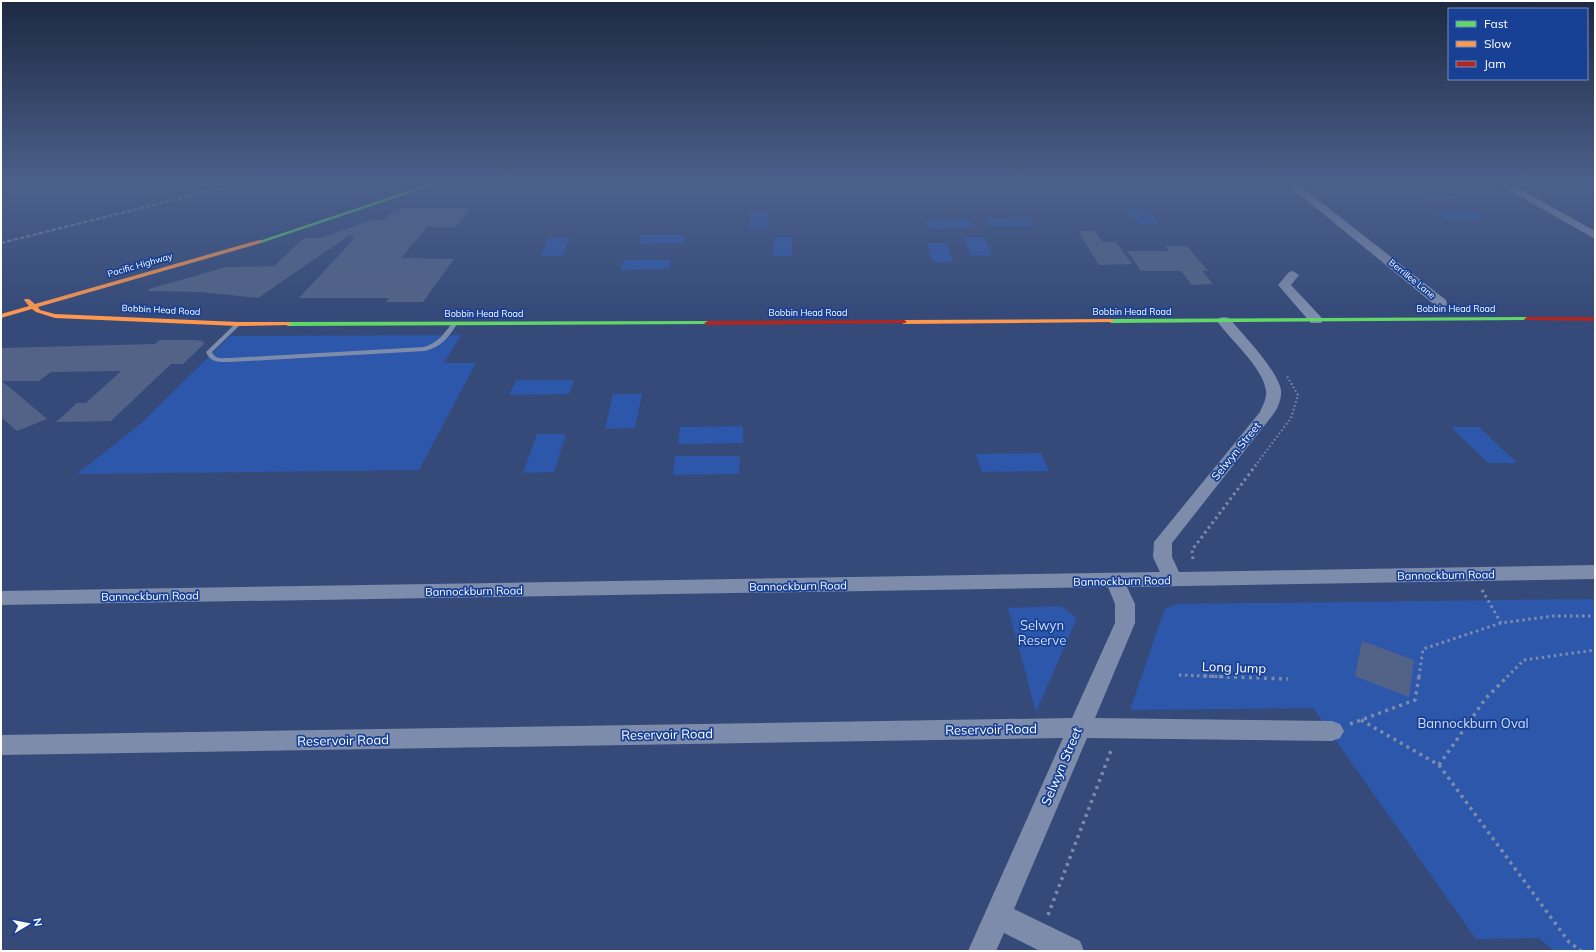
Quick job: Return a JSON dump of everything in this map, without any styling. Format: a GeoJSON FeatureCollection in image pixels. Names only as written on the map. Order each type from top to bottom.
{"type":"FeatureCollection","features":[{"type":"Feature","properties":{"kind":"main road","name":"Pacific Highway"},"geometry":{"type":"LineString","coordinates":[[1,316],[30,303],[289,225]]}},
{"type":"Feature","properties":{"kind":"main road","name":"Pacific Highway"},"geometry":{"type":"LineString","coordinates":[[1,308],[30,303],[278,236],[310,225]]}},
{"type":"Feature","properties":{"kind":"main road","name":"Bobbin Head Road"},"geometry":{"type":"LineString","coordinates":[[30,303],[41,313],[55,316],[238,324],[1224,321],[1595,318]]}},
{"type":"Feature","properties":{"kind":"street","name":"Berrillee Lane"},"geometry":{"type":"LineString","coordinates":[[1344,225],[1441,302]]}},
{"type":"Feature","properties":{"kind":"street"},"geometry":{"type":"LineString","coordinates":[[1576,225],[1595,236]]}},
{"type":"Feature","properties":{"kind":"street"},"geometry":{"type":"LineString","coordinates":[[1293,275],[1284,285],[1316,320]]}},
{"type":"Feature","properties":{"kind":"street","name":"Selwyn Street"},"geometry":{"type":"LineString","coordinates":[[1174,580],[1163,560],[1161,550],[1164,542],[1267,413],[1272,401],[1273,390],[1266,376],[1224,321]]}},
{"type":"Feature","properties":{"kind":"street","name":"Bannockburn Road"},"geometry":{"type":"LineString","coordinates":[[1,598],[1595,572]]}},
{"type":"Feature","properties":{"kind":"street","name":"Selwyn Street"},"geometry":{"type":"LineString","coordinates":[[982,951],[1124,622],[1125,604],[1115,581]]}},
{"type":"Feature","properties":{"kind":"street","name":"Reservoir Road"},"geometry":{"type":"LineString","coordinates":[[1,745],[1078,728],[1332,731]]}},
{"type":"Feature","properties":{"kind":"street"},"geometry":{"type":"LineString","coordinates":[[997,915],[1070,951]]}},
{"type":"Feature","properties":{"kind":"lane"},"geometry":{"type":"LineString","coordinates":[[238,324],[209,352],[211,357],[217,360],[230,360],[424,349],[445,339],[454,324]]}},
{"type":"Feature","properties":{"kind":"path"},"geometry":{"type":"LineString","coordinates":[[1474,574],[1501,623]]}},
{"type":"Feature","properties":{"kind":"path"},"geometry":{"type":"LineString","coordinates":[[1332,731],[1415,700],[1423,649],[1501,623],[1553,616],[1595,616]]}},
{"type":"Feature","properties":{"kind":"path"},"geometry":{"type":"LineString","coordinates":[[1439,765],[1486,698],[1524,660],[1595,650]]}},
{"type":"Feature","properties":{"kind":"path","name":"Long Jump"},"geometry":{"type":"LineString","coordinates":[[1179,675],[1288,678]]}},
{"type":"Feature","properties":{"kind":"path"},"geometry":{"type":"LineString","coordinates":[[1361,720],[1439,765],[1569,942],[1581,951]]}},
{"type":"Feature","properties":{"kind":"path"},"geometry":{"type":"LineString","coordinates":[[1040,936],[1120,728]]}},
{"type":"Feature","properties":{"kind":"green space"},"geometry":{"type":"Polygon","coordinates":[[[749,225],[768,225],[768,229],[749,229],[749,225]]]}},
{"type":"Feature","properties":{"kind":"green space"},"geometry":{"type":"Polygon","coordinates":[[[927,225],[972,225],[974,228],[929,229],[927,225]]]}},
{"type":"Feature","properties":{"kind":"green space"},"geometry":{"type":"Polygon","coordinates":[[[990,225],[1032,226],[990,226],[990,225]]]}},
{"type":"Feature","properties":{"kind":"green space"},"geometry":{"type":"Polygon","coordinates":[[[641,235],[686,235],[684,243],[638,244],[641,235]]]}},
{"type":"Feature","properties":{"kind":"green space"},"geometry":{"type":"Polygon","coordinates":[[[774,237],[792,237],[792,256],[773,256],[774,237]]]}},
{"type":"Feature","properties":{"kind":"green space"},"geometry":{"type":"Polygon","coordinates":[[[964,237],[984,237],[992,255],[971,256],[964,237]]]}},
{"type":"Feature","properties":{"kind":"green space"},"geometry":{"type":"Polygon","coordinates":[[[549,238],[570,238],[562,256],[540,256],[549,238]]]}},
{"type":"Feature","properties":{"kind":"green space"},"geometry":{"type":"Polygon","coordinates":[[[927,243],[947,243],[953,262],[932,262],[927,243]]]}},
{"type":"Feature","properties":{"kind":"green space"},"geometry":{"type":"Polygon","coordinates":[[[624,260],[671,260],[669,269],[620,270],[624,260]]]}},
{"type":"Feature","properties":{"kind":"green space"},"geometry":{"type":"Polygon","coordinates":[[[461,335],[444,363],[476,363],[419,470],[77,474],[139,425],[230,336],[461,335]]]}},
{"type":"Feature","properties":{"kind":"green space"},"geometry":{"type":"Polygon","coordinates":[[[516,380],[574,380],[569,394],[509,395],[516,380]]]}},
{"type":"Feature","properties":{"kind":"green space"},"geometry":{"type":"Polygon","coordinates":[[[613,394],[642,394],[635,428],[605,429],[613,394]]]}},
{"type":"Feature","properties":{"kind":"green space"},"geometry":{"type":"Polygon","coordinates":[[[743,426],[743,443],[678,444],[680,427],[743,426]]]}},
{"type":"Feature","properties":{"kind":"green space"},"geometry":{"type":"Polygon","coordinates":[[[1451,427],[1479,427],[1517,463],[1488,463],[1451,427]]]}},
{"type":"Feature","properties":{"kind":"green space"},"geometry":{"type":"Polygon","coordinates":[[[537,434],[566,434],[554,472],[523,473],[537,434]]]}},
{"type":"Feature","properties":{"kind":"green space"},"geometry":{"type":"Polygon","coordinates":[[[1041,453],[1049,471],[982,472],[976,454],[1041,453]]]}},
{"type":"Feature","properties":{"kind":"green space"},"geometry":{"type":"Polygon","coordinates":[[[675,456],[740,456],[739,474],[673,475],[675,456]]]}},
{"type":"Feature","properties":{"kind":"green space","name":"Bannockburn Oval"},"geometry":{"type":"Polygon","coordinates":[[[1595,599],[1595,951],[1554,951],[1539,938],[1476,939],[1313,708],[1130,710],[1165,608],[1178,604],[1595,599]]]}},
{"type":"Feature","properties":{"kind":"green space","name":"Selwyn Reserve"},"geometry":{"type":"Polygon","coordinates":[[[1061,606],[1077,618],[1036,712],[1008,608],[1061,606]]]}},
{"type":"Feature","properties":{"kind":"building"},"geometry":{"type":"Polygon","coordinates":[[[357,225],[457,225],[456,227],[427,227],[401,258],[454,259],[423,302],[386,302],[389,298],[299,298],[354,239],[350,235],[258,298],[200,292],[149,291],[149,289],[226,267],[274,266],[304,238],[320,238],[357,225]]]}},
{"type":"Feature","properties":{"kind":"building"},"geometry":{"type":"Polygon","coordinates":[[[1078,231],[1095,231],[1103,242],[1116,242],[1132,264],[1099,265],[1078,231]]]}},
{"type":"Feature","properties":{"kind":"building"},"geometry":{"type":"Polygon","coordinates":[[[1165,246],[1187,246],[1208,271],[1202,271],[1213,284],[1192,285],[1181,271],[1141,271],[1127,251],[1169,251],[1165,246]]]}},
{"type":"Feature","properties":{"kind":"building"},"geometry":{"type":"Polygon","coordinates":[[[160,340],[193,340],[204,341],[201,343],[205,343],[183,364],[171,364],[111,421],[56,422],[77,403],[86,403],[121,371],[51,372],[39,381],[2,381],[47,419],[17,431],[1,417],[1,348],[155,344],[160,340]]]}},
{"type":"Feature","properties":{"kind":"building"},"geometry":{"type":"Polygon","coordinates":[[[1362,641],[1414,660],[1409,697],[1355,676],[1362,641]]]}},
{"type":"Feature","properties":{"kind":"railway"},"geometry":{"type":"LineString","coordinates":[[1,243],[72,225]]}},
{"type":"Feature","properties":{"kind":"traffic: fast"},"geometry":{"type":"LineString","coordinates":[[259,242],[309,225]]}},
{"type":"Feature","properties":{"kind":"traffic: fast"},"geometry":{"type":"LineString","coordinates":[[1111,321],[1527,319]]}},
{"type":"Feature","properties":{"kind":"traffic: fast"},"geometry":{"type":"LineString","coordinates":[[288,324],[708,323]]}},
{"type":"Feature","properties":{"kind":"traffic: slow"},"geometry":{"type":"LineString","coordinates":[[1,316],[259,242]]}},
{"type":"Feature","properties":{"kind":"traffic: slow"},"geometry":{"type":"LineString","coordinates":[[27,300],[38,311],[55,316],[238,324],[288,324]]}},
{"type":"Feature","properties":{"kind":"traffic: slow"},"geometry":{"type":"LineString","coordinates":[[904,322],[1111,321]]}},
{"type":"Feature","properties":{"kind":"traffic: jam"},"geometry":{"type":"LineString","coordinates":[[1527,319],[1595,319]]}},
{"type":"Feature","properties":{"kind":"traffic: jam"},"geometry":{"type":"LineString","coordinates":[[708,323],[904,322]]}}]}
